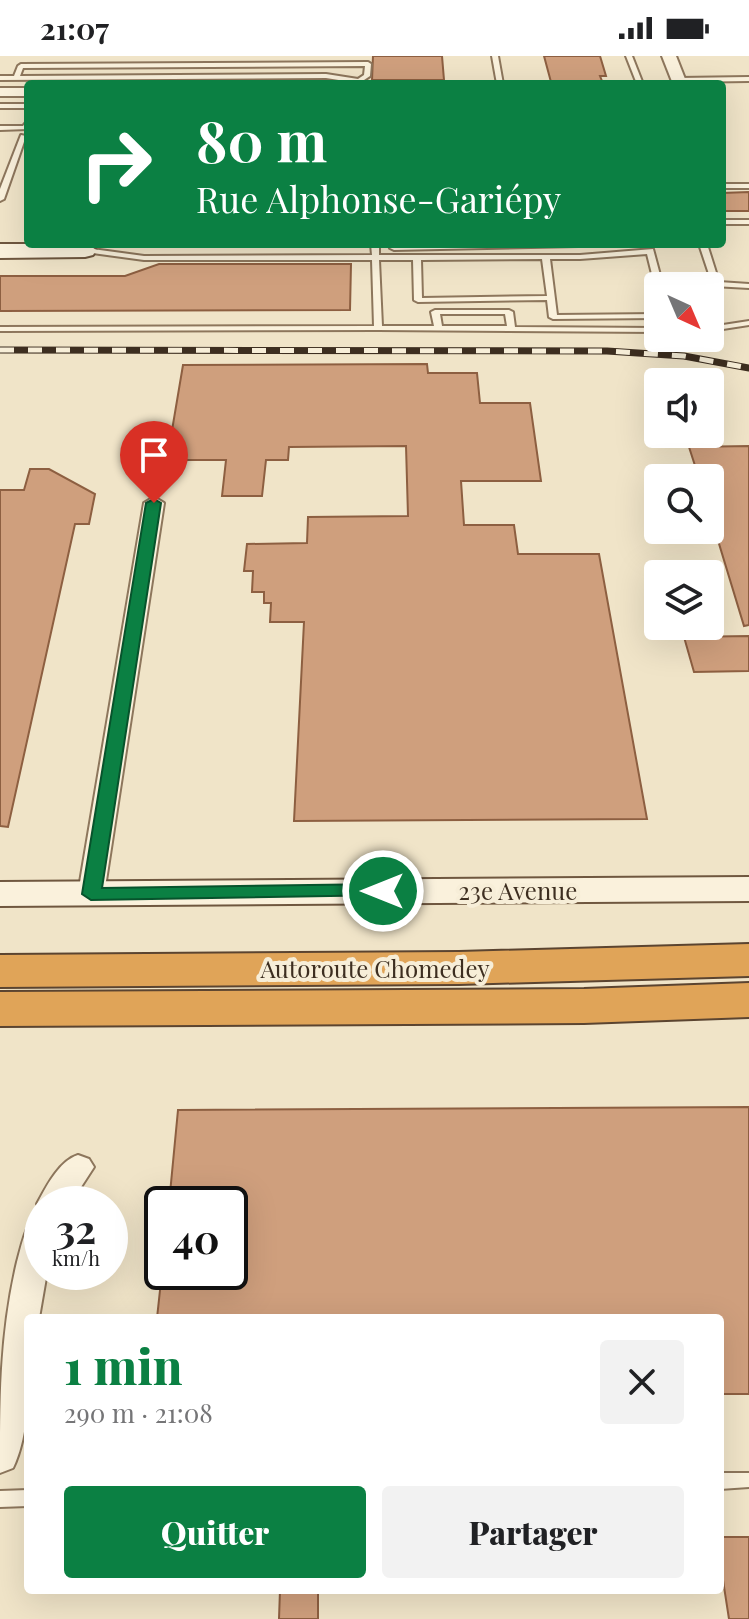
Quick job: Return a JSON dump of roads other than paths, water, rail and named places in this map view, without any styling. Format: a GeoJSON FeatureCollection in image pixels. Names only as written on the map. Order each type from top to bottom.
{"type":"FeatureCollection","features":[{"type":"Feature","properties":{"kind":"highway"},"geometry":{"type":"LineString","coordinates":[[459,968],[749,936]]}},
{"type":"Feature","properties":{"kind":"highway","name":"Autoroute Chomedey"},"geometry":{"type":"LineString","coordinates":[[0,971],[459,968],[749,960]]}},
{"type":"Feature","properties":{"kind":"highway","name":"Autoroute Chomedey"},"geometry":{"type":"LineString","coordinates":[[0,1009],[584,1006],[749,1000]]}},
{"type":"Feature","properties":{"kind":"highway"},"geometry":{"type":"LineString","coordinates":[[584,1006],[749,1013]]}},
{"type":"Feature","properties":{"kind":"street"},"geometry":{"type":"LineString","coordinates":[[669,56],[679,80]]}},
{"type":"Feature","properties":{"kind":"street"},"geometry":{"type":"LineString","coordinates":[[1,104],[24,94]]}},
{"type":"Feature","properties":{"kind":"street"},"geometry":{"type":"LineString","coordinates":[[0,251],[85,250]]}},
{"type":"Feature","properties":{"kind":"street"},"geometry":{"type":"LineString","coordinates":[[91,894],[154,503]]}},
{"type":"Feature","properties":{"kind":"street","name":"23e Avenue"},"geometry":{"type":"LineString","coordinates":[[0,894],[749,889]]}},
{"type":"Feature","properties":{"kind":"street"},"geometry":{"type":"LineString","coordinates":[[65,1186],[78,1167]]}},
{"type":"Feature","properties":{"kind":"street"},"geometry":{"type":"LineString","coordinates":[[0,1457],[26,1290]]}},
{"type":"Feature","properties":{"kind":"lane"},"geometry":{"type":"LineString","coordinates":[[495,56],[499,80]]}},
{"type":"Feature","properties":{"kind":"lane"},"geometry":{"type":"LineString","coordinates":[[629,56],[638,80]]}},
{"type":"Feature","properties":{"kind":"lane"},"geometry":{"type":"LineString","coordinates":[[16,78],[21,66],[368,64],[367,76],[361,80]]}},
{"type":"Feature","properties":{"kind":"lane"},"geometry":{"type":"LineString","coordinates":[[198,80],[202,65]]}},
{"type":"Feature","properties":{"kind":"lane"},"geometry":{"type":"LineString","coordinates":[[0,78],[198,80],[326,76],[352,80]]}},
{"type":"Feature","properties":{"kind":"lane"},"geometry":{"type":"LineString","coordinates":[[726,80],[749,79]]}},
{"type":"Feature","properties":{"kind":"lane"},"geometry":{"type":"LineString","coordinates":[[1,104],[24,106]]}},
{"type":"Feature","properties":{"kind":"lane"},"geometry":{"type":"LineString","coordinates":[[0,128],[24,128]]}},
{"type":"Feature","properties":{"kind":"lane"},"geometry":{"type":"LineString","coordinates":[[0,199],[23,136]]}},
{"type":"Feature","properties":{"kind":"lane"},"geometry":{"type":"LineString","coordinates":[[726,186],[749,186]]}},
{"type":"Feature","properties":{"kind":"lane"},"geometry":{"type":"LineString","coordinates":[[726,222],[749,222]]}},
{"type":"Feature","properties":{"kind":"lane"},"geometry":{"type":"LineString","coordinates":[[375,248],[378,328]]}},
{"type":"Feature","properties":{"kind":"lane"},"geometry":{"type":"LineString","coordinates":[[85,250],[144,258],[376,257],[394,250],[446,248]]}},
{"type":"Feature","properties":{"kind":"lane"},"geometry":{"type":"LineString","coordinates":[[704,248],[716,284],[749,285]]}},
{"type":"Feature","properties":{"kind":"lane"},"geometry":{"type":"LineString","coordinates":[[394,250],[417,258],[546,257],[650,251],[655,272]]}},
{"type":"Feature","properties":{"kind":"lane"},"geometry":{"type":"LineString","coordinates":[[546,257],[553,317],[644,316]]}},
{"type":"Feature","properties":{"kind":"lane"},"geometry":{"type":"LineString","coordinates":[[417,258],[418,300],[551,298]]}},
{"type":"Feature","properties":{"kind":"lane"},"geometry":{"type":"LineString","coordinates":[[439,329],[435,312],[509,312],[512,330]]}},
{"type":"Feature","properties":{"kind":"lane"},"geometry":{"type":"LineString","coordinates":[[724,327],[749,323]]}},
{"type":"Feature","properties":{"kind":"lane"},"geometry":{"type":"LineString","coordinates":[[0,329],[644,330]]}},
{"type":"Feature","properties":{"kind":"lane"},"geometry":{"type":"LineString","coordinates":[[724,1481],[749,1480]]}},
{"type":"Feature","properties":{"kind":"lane"},"geometry":{"type":"LineString","coordinates":[[0,1499],[24,1498]]}},
{"type":"Feature","properties":{"kind":"railway"},"geometry":{"type":"LineString","coordinates":[[0,350],[607,351],[684,356],[749,368]]}}]}
